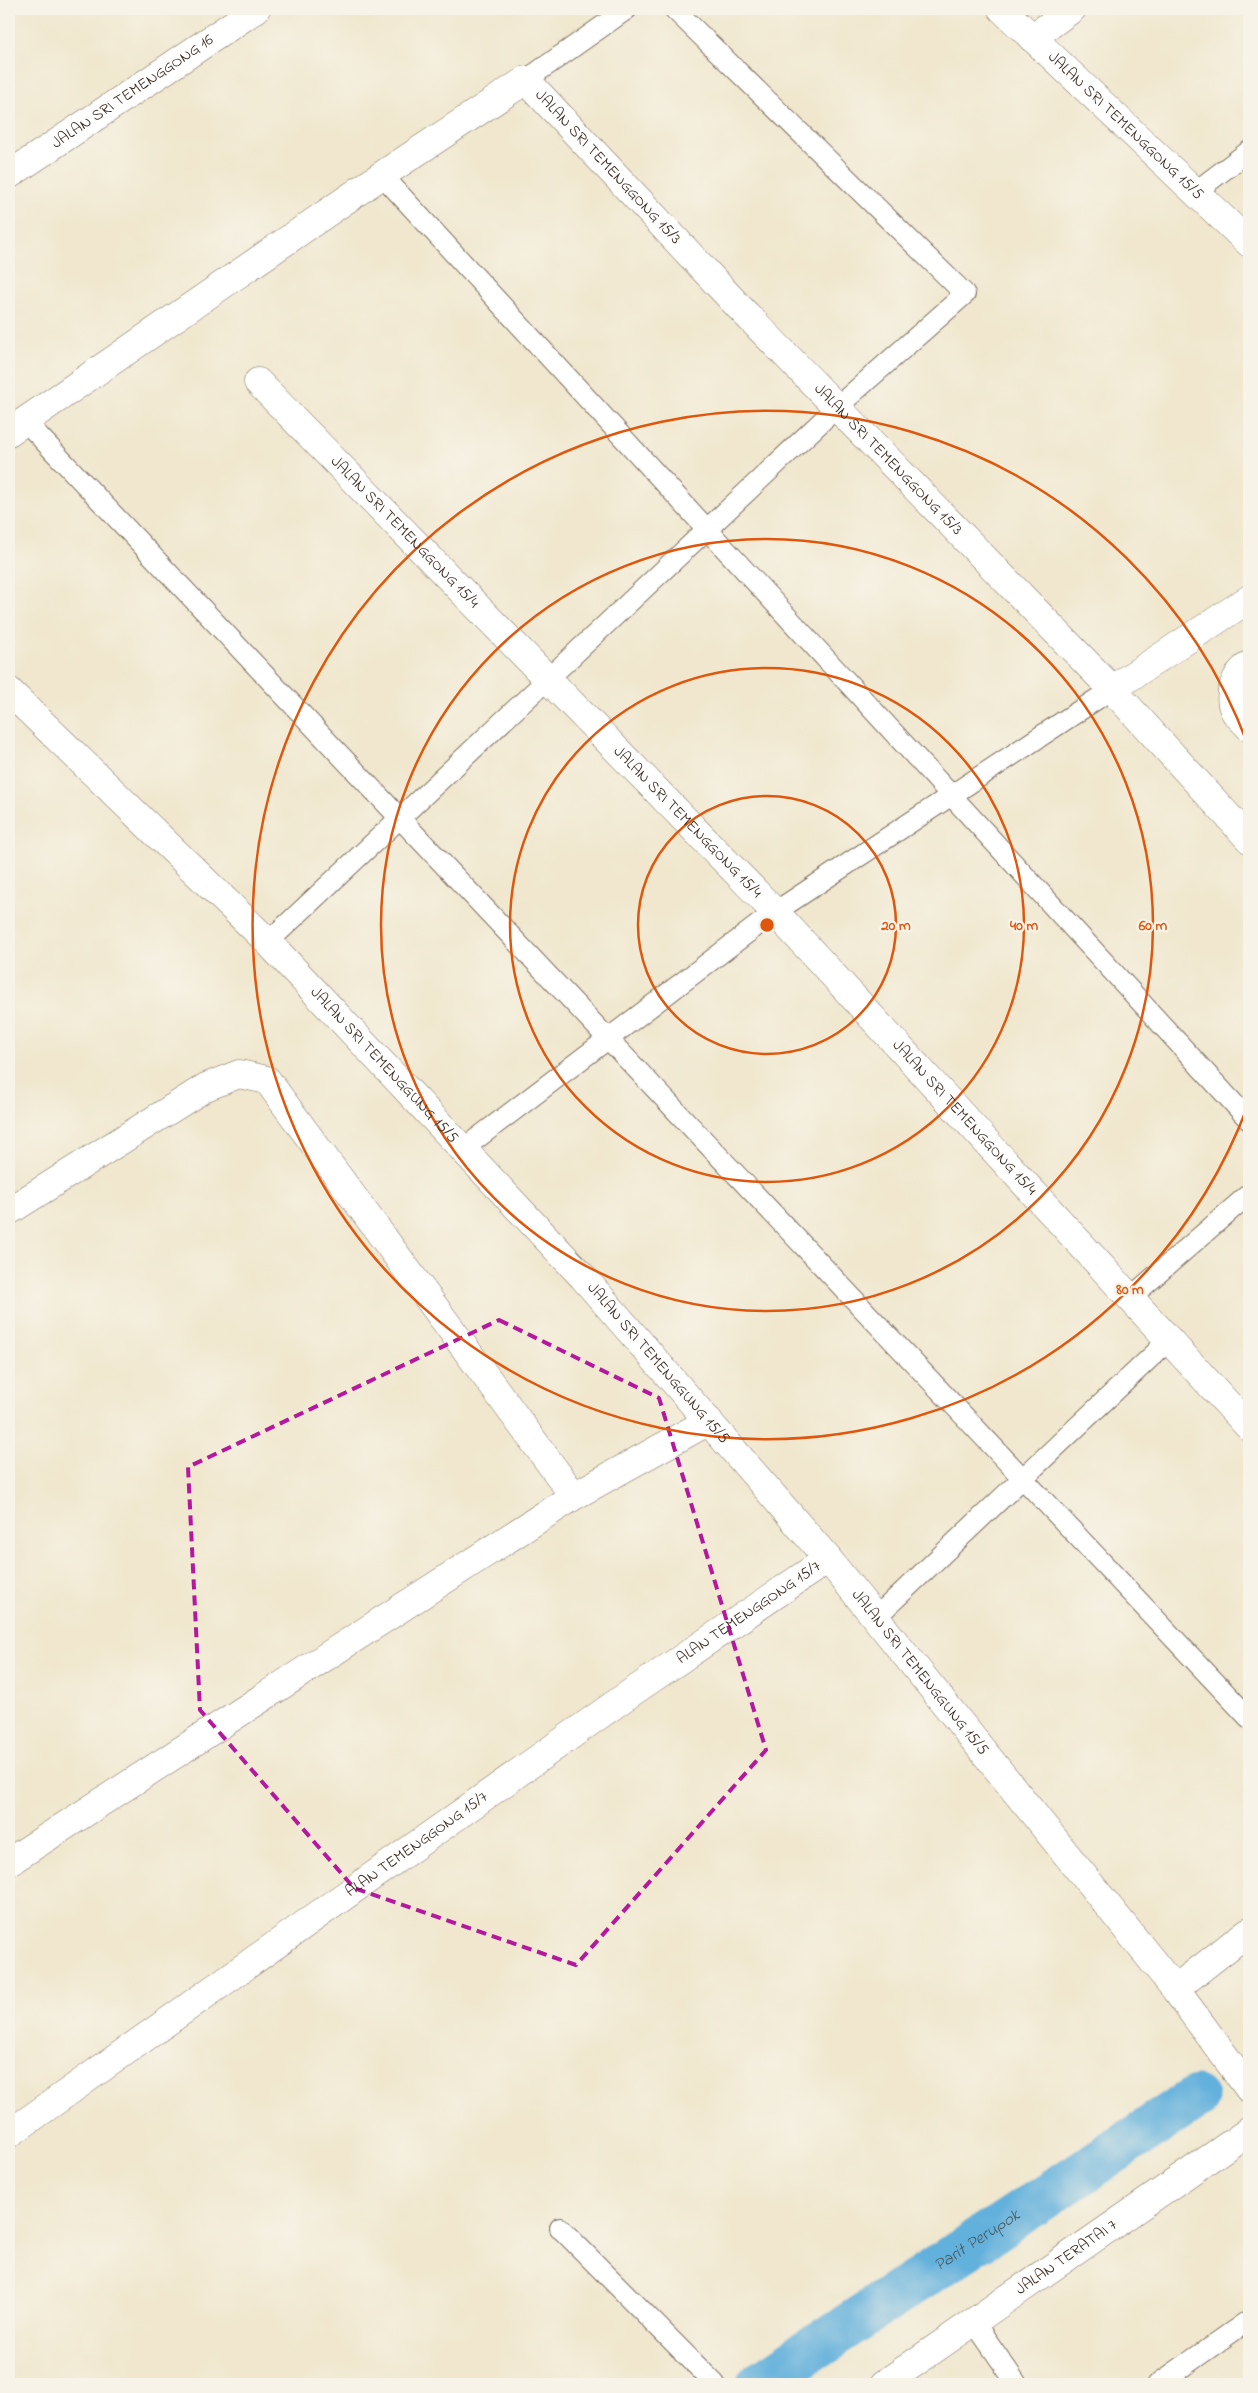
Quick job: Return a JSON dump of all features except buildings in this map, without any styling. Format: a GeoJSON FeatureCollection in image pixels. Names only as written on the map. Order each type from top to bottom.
{"type":"FeatureCollection","features":[{"type":"Feature","properties":{"kind":"street","name":"JALAN SRI TEMENGGONG 16"},"geometry":{"type":"LineString","coordinates":[[9,176],[256,9]]}},
{"type":"Feature","properties":{"kind":"street","name":"JALAN SRI TEMENGGONG 15/5"},"geometry":{"type":"LineString","coordinates":[[1002,9],[1249,243]]}},
{"type":"Feature","properties":{"kind":"street"},"geometry":{"type":"LineString","coordinates":[[1032,38],[1072,9]]}},
{"type":"Feature","properties":{"kind":"street"},"geometry":{"type":"LineString","coordinates":[[17,426],[382,175],[526,80]]}},
{"type":"Feature","properties":{"kind":"street","name":"JALAN SRI TEMENGGONG 15/3"},"geometry":{"type":"LineString","coordinates":[[526,80],[740,308],[1112,689],[1249,839]]}},
{"type":"Feature","properties":{"kind":"street","name":"JALAN SRI TEMENGGONG 15/4"},"geometry":{"type":"LineString","coordinates":[[258,382],[775,912],[1249,1427]]}},
{"type":"Feature","properties":{"kind":"street"},"geometry":{"type":"LineString","coordinates":[[1112,689],[1249,599]]}},
{"type":"Feature","properties":{"kind":"street"},"geometry":{"type":"LineString","coordinates":[[1249,665],[1242,669],[1231,689],[1234,711],[1249,727]]}},
{"type":"Feature","properties":{"kind":"street","name":"JALAN SRI TEMENGGUNG 15/5"},"geometry":{"type":"LineString","coordinates":[[9,691],[268,942],[583,1277],[828,1560],[1174,1989],[1249,2088]]}},
{"type":"Feature","properties":{"kind":"street"},"geometry":{"type":"LineString","coordinates":[[9,1211],[206,1087],[239,1074],[267,1080],[574,1496]]}},
{"type":"Feature","properties":{"kind":"street"},"geometry":{"type":"LineString","coordinates":[[9,1862],[574,1496],[709,1421]]}},
{"type":"Feature","properties":{"kind":"street","name":"ALAN TEMENGGONG 15/7"},"geometry":{"type":"LineString","coordinates":[[9,2134],[625,1697],[828,1560]]}},
{"type":"Feature","properties":{"kind":"street"},"geometry":{"type":"LineString","coordinates":[[1174,1989],[1249,1931]]}},
{"type":"Feature","properties":{"kind":"street","name":"JALAN TERATAI 7"},"geometry":{"type":"LineString","coordinates":[[884,2384],[1249,2131]]}},
{"type":"Feature","properties":{"kind":"lane"},"geometry":{"type":"LineString","coordinates":[[526,80],[627,9]]}},
{"type":"Feature","properties":{"kind":"lane"},"geometry":{"type":"LineString","coordinates":[[268,942],[837,407],[965,294],[674,9]]}},
{"type":"Feature","properties":{"kind":"lane"},"geometry":{"type":"LineString","coordinates":[[1195,192],[1249,151]]}},
{"type":"Feature","properties":{"kind":"lane"},"geometry":{"type":"LineString","coordinates":[[382,175],[1249,1120]]}},
{"type":"Feature","properties":{"kind":"lane"},"geometry":{"type":"LineString","coordinates":[[17,426],[400,818],[607,1040],[1249,1718]]}},
{"type":"Feature","properties":{"kind":"lane"},"geometry":{"type":"LineString","coordinates":[[463,1149],[775,912],[1112,689]]}},
{"type":"Feature","properties":{"kind":"lane"},"geometry":{"type":"LineString","coordinates":[[1130,1298],[1249,1194]]}},
{"type":"Feature","properties":{"kind":"lane"},"geometry":{"type":"LineString","coordinates":[[875,1618],[1169,1340]]}},
{"type":"Feature","properties":{"kind":"lane"},"geometry":{"type":"LineString","coordinates":[[560,2228],[715,2384]]}},
{"type":"Feature","properties":{"kind":"lane"},"geometry":{"type":"LineString","coordinates":[[1158,2384],[1249,2320]]}},
{"type":"Feature","properties":{"kind":"lane"},"geometry":{"type":"LineString","coordinates":[[974,2322],[1017,2384]]}},
{"type":"Feature","properties":{"kind":"highlighted area"},"geometry":{"type":"Polygon","coordinates":[[[499,1320],[659,1398],[766,1750],[576,1965],[354,1888],[200,1710],[188,1467],[499,1320]]]}},
{"type":"Feature","properties":{"kind":"waterway","name":"Parit Perupok"},"geometry":{"type":"LineString","coordinates":[[759,2384],[1196,2098]]}}]}
